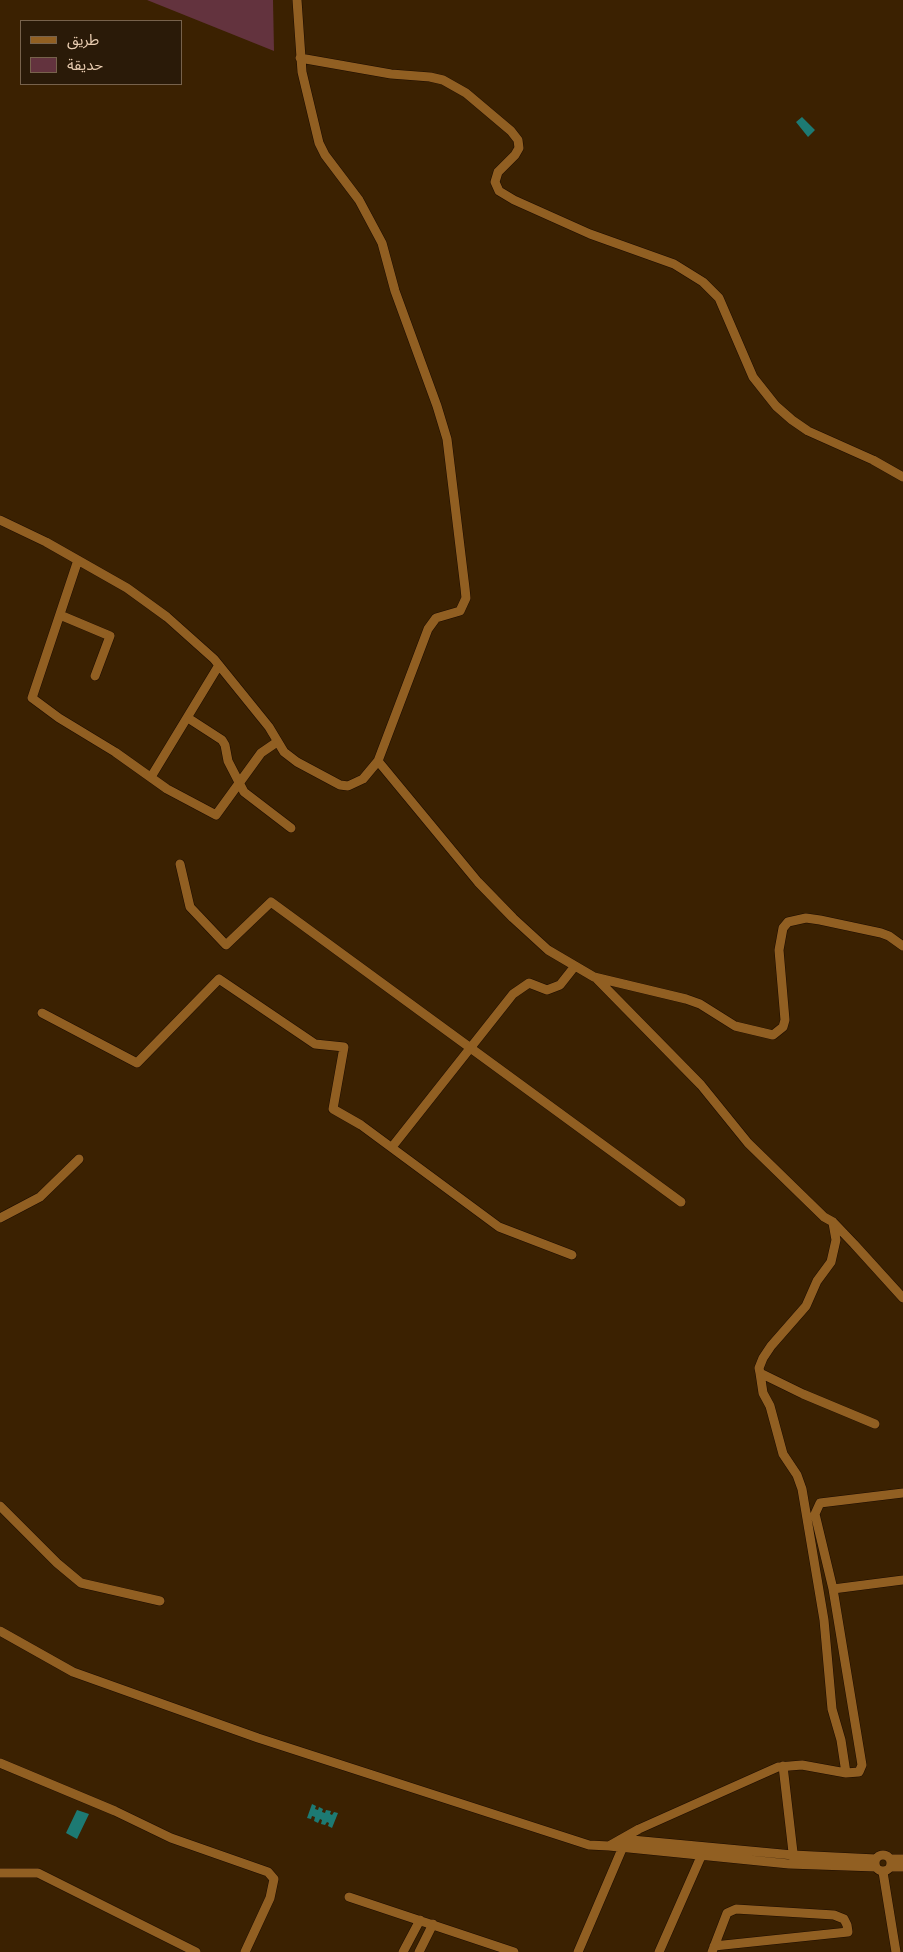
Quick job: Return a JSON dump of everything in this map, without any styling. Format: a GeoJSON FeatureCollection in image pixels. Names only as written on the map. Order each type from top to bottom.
{"type":"FeatureCollection","features":[{"type":"Feature","properties":{"kind":"street"},"geometry":{"type":"LineString","coordinates":[[0,520],[18,527],[127,588],[166,617],[195,641],[219,665],[268,727],[284,752],[297,762],[340,785],[356,784],[363,779],[378,761],[432,623],[442,615],[456,614],[464,605],[466,588],[446,439],[437,406],[395,291],[382,244],[359,200],[325,155],[319,142],[300,58],[297,0]]}},
{"type":"Feature","properties":{"kind":"street"},"geometry":{"type":"LineString","coordinates":[[300,58],[391,74],[430,77],[443,80],[466,93],[511,131],[518,140],[518,148],[515,155],[498,172],[495,182],[499,191],[514,200],[598,237],[674,264],[704,282],[719,298],[753,377],[776,406],[808,431],[873,460],[903,477]]}},
{"type":"Feature","properties":{"kind":"street"},"geometry":{"type":"LineString","coordinates":[[78,560],[32,698],[59,718],[115,752],[151,778],[216,814],[261,753],[277,742]]}},
{"type":"Feature","properties":{"kind":"street"},"geometry":{"type":"LineString","coordinates":[[60,615],[110,636],[95,676]]}},
{"type":"Feature","properties":{"kind":"street"},"geometry":{"type":"LineString","coordinates":[[151,778],[219,665]]}},
{"type":"Feature","properties":{"kind":"street"},"geometry":{"type":"LineString","coordinates":[[188,718],[222,740],[225,745],[228,761],[244,792],[291,828]]}},
{"type":"Feature","properties":{"kind":"street"},"geometry":{"type":"LineString","coordinates":[[378,761],[478,882],[534,937],[562,960],[594,977],[701,1085],[748,1144],[824,1217],[833,1222],[903,1298]]}},
{"type":"Feature","properties":{"kind":"street"},"geometry":{"type":"LineString","coordinates":[[180,864],[190,907],[226,945],[271,902],[681,1202]]}},
{"type":"Feature","properties":{"kind":"street"},"geometry":{"type":"LineString","coordinates":[[594,977],[686,999],[700,1004],[735,1026],[774,1035],[783,1027],[785,1020],[779,950],[781,933],[788,922],[806,918],[820,920],[881,933],[903,946]]}},
{"type":"Feature","properties":{"kind":"street"},"geometry":{"type":"LineString","coordinates":[[392,1147],[513,994],[529,983],[547,990],[560,985],[575,966]]}},
{"type":"Feature","properties":{"kind":"street"},"geometry":{"type":"LineString","coordinates":[[42,1013],[136,1063],[220,979],[315,1044],[344,1046],[334,1109],[392,1147],[499,1227],[572,1255]]}},
{"type":"Feature","properties":{"kind":"street"},"geometry":{"type":"LineString","coordinates":[[0,1218],[40,1197],[79,1159]]}},
{"type":"Feature","properties":{"kind":"street"},"geometry":{"type":"LineString","coordinates":[[833,1222],[836,1240],[831,1262],[818,1281],[806,1306],[762,1358],[759,1368],[763,1393],[770,1406],[783,1454],[802,1489],[824,1620],[832,1709],[841,1740],[846,1773]]}},
{"type":"Feature","properties":{"kind":"street"},"geometry":{"type":"LineString","coordinates":[[760,1373],[875,1424]]}},
{"type":"Feature","properties":{"kind":"street"},"geometry":{"type":"LineString","coordinates":[[578,1952],[623,1842],[639,1829],[754,1777],[783,1766],[802,1765],[846,1773],[859,1772],[862,1765],[833,1589],[815,1514],[820,1503],[903,1493]]}},
{"type":"Feature","properties":{"kind":"street"},"geometry":{"type":"LineString","coordinates":[[0,1506],[57,1563],[81,1583],[160,1601]]}},
{"type":"Feature","properties":{"kind":"street"},"geometry":{"type":"LineString","coordinates":[[833,1589],[903,1580]]}},
{"type":"Feature","properties":{"kind":"street"},"geometry":{"type":"LineString","coordinates":[[0,1631],[73,1672],[268,1741],[589,1845],[609,1846],[623,1842],[705,1847],[794,1860]]}},
{"type":"Feature","properties":{"kind":"street"},"geometry":{"type":"LineString","coordinates":[[0,1763],[116,1811],[171,1838],[268,1872],[274,1879],[270,1898],[245,1952]]}},
{"type":"Feature","properties":{"kind":"street"},"geometry":{"type":"LineString","coordinates":[[783,1766],[794,1860]]}},
{"type":"Feature","properties":{"kind":"street"},"geometry":{"type":"LineString","coordinates":[[623,1842],[701,1856],[903,1867]]}},
{"type":"Feature","properties":{"kind":"street"},"geometry":{"type":"LineString","coordinates":[[659,1952],[705,1847]]}},
{"type":"Feature","properties":{"kind":"street"},"geometry":{"type":"LineString","coordinates":[[883,1865],[903,1859]]}},
{"type":"Feature","properties":{"kind":"street"},"geometry":{"type":"LineString","coordinates":[[883,1865],[896,1952]]}},
{"type":"Feature","properties":{"kind":"street"},"geometry":{"type":"LineString","coordinates":[[0,1873],[38,1873],[196,1952]]}},
{"type":"Feature","properties":{"kind":"street"},"geometry":{"type":"LineString","coordinates":[[349,1897],[433,1924],[503,1950],[514,1952]]}},
{"type":"Feature","properties":{"kind":"street"},"geometry":{"type":"LineString","coordinates":[[736,1909],[834,1914],[844,1919],[847,1925],[848,1932],[713,1949],[726,1913],[736,1909]]}},
{"type":"Feature","properties":{"kind":"street"},"geometry":{"type":"LineString","coordinates":[[403,1952],[420,1920]]}},
{"type":"Feature","properties":{"kind":"street"},"geometry":{"type":"LineString","coordinates":[[419,1952],[433,1924]]}},
{"type":"Feature","properties":{"kind":"green space"},"geometry":{"type":"Polygon","coordinates":[[[147,0],[273,0],[274,51],[147,0]]]}},
{"type":"Feature","properties":{"kind":"water"},"geometry":{"type":"Polygon","coordinates":[[[802,117],[815,130],[808,137],[796,122],[802,117]]]}},
{"type":"Feature","properties":{"kind":"water"},"geometry":{"type":"Polygon","coordinates":[[[312,1804],[316,1806],[315,1809],[318,1810],[319,1807],[323,1809],[322,1812],[325,1813],[326,1810],[331,1811],[330,1814],[332,1815],[334,1812],[338,1813],[332,1828],[328,1826],[329,1823],[327,1822],[325,1825],[321,1824],[322,1820],[320,1819],[318,1823],[314,1821],[315,1817],[307,1818],[312,1804]]]}},
{"type":"Feature","properties":{"kind":"water"},"geometry":{"type":"Polygon","coordinates":[[[77,1810],[89,1814],[77,1839],[66,1833],[77,1810]]]}}]}
